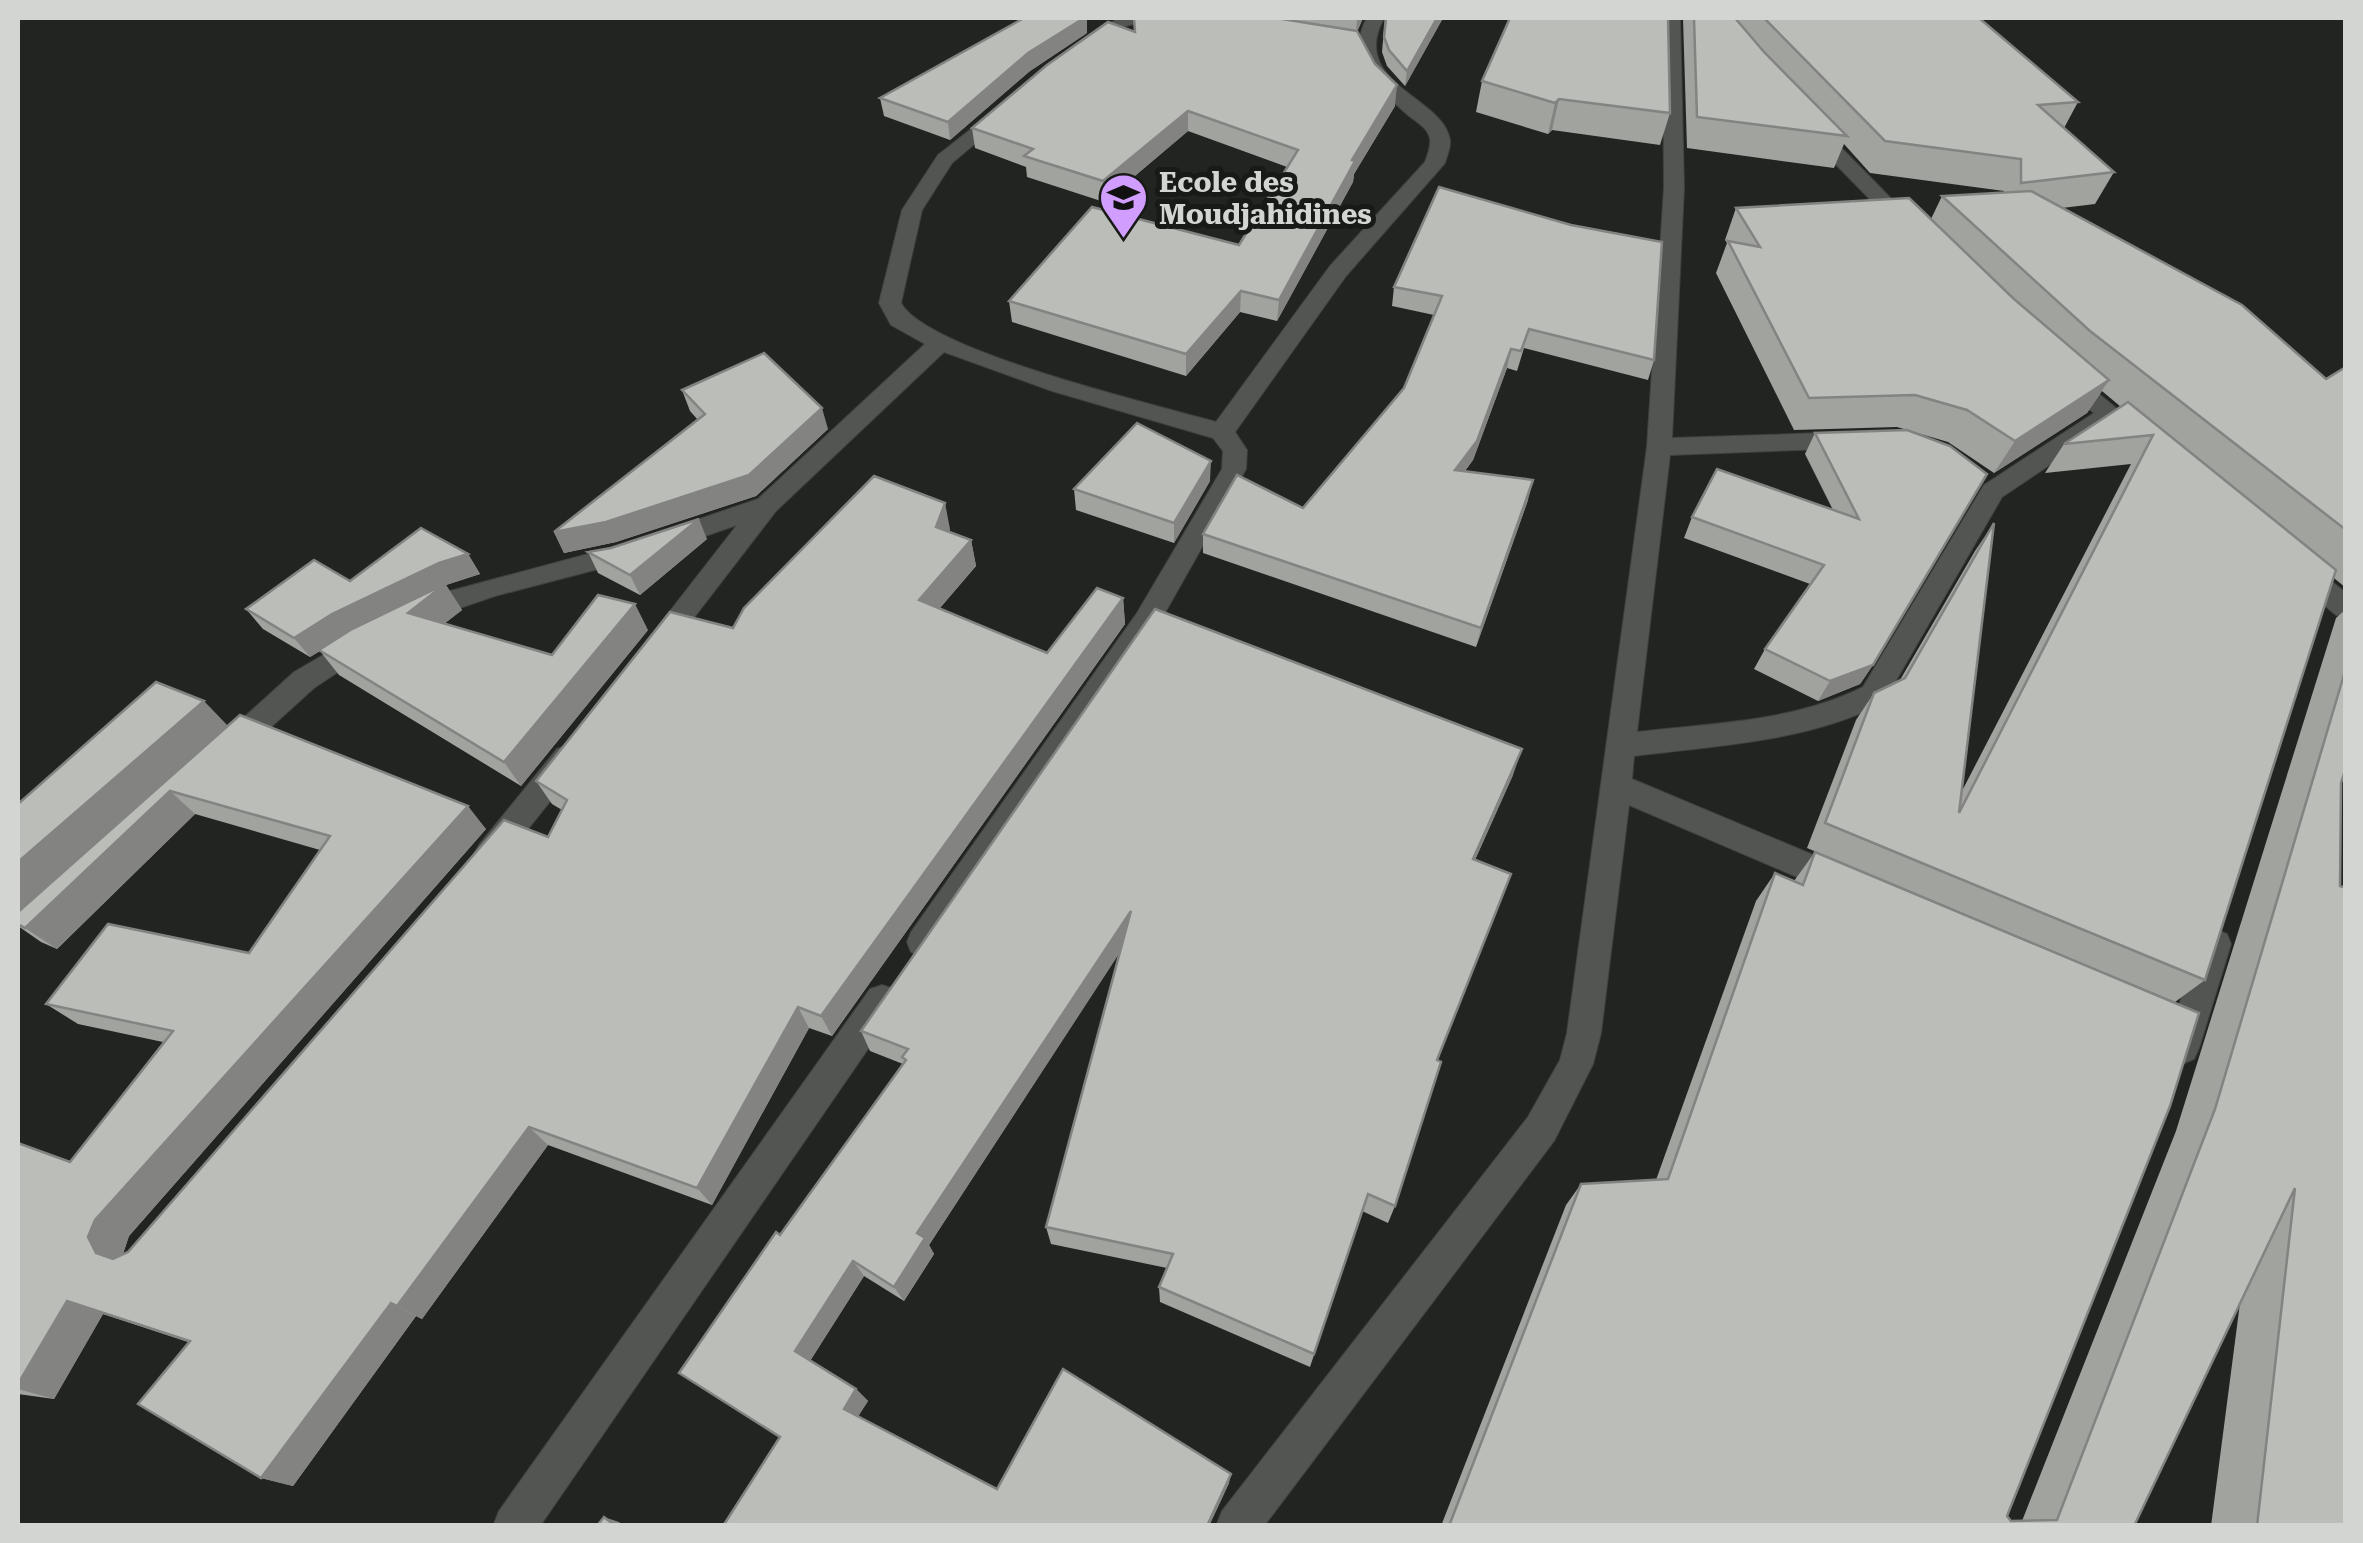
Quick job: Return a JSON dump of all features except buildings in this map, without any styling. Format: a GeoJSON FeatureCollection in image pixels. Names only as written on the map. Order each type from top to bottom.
{"type":"FeatureCollection","features":[{"type":"Feature","properties":{"kind":"street"},"geometry":{"type":"LineString","coordinates":[[1071,56],[1118,23],[1146,18]]}},
{"type":"Feature","properties":{"kind":"street"},"geometry":{"type":"LineString","coordinates":[[1222,432],[1338,271],[1435,164],[1441,142],[1436,129],[1354,42],[1374,18]]}},
{"type":"Feature","properties":{"kind":"street"},"geometry":{"type":"LineString","coordinates":[[1237,1526],[1541,1129],[1576,1064],[1584,1033],[1658,447],[1674,188],[1671,18]]}},
{"type":"Feature","properties":{"kind":"street"},"geometry":{"type":"LineString","coordinates":[[514,1526],[1146,620],[1234,469],[1235,450],[1222,432],[1060,386],[940,343],[899,320],[890,302],[912,210],[946,159],[1012,101]]}},
{"type":"Feature","properties":{"kind":"street"},"geometry":{"type":"LineString","coordinates":[[1791,107],[1924,243]]}},
{"type":"Feature","properties":{"kind":"street"},"geometry":{"type":"LineString","coordinates":[[639,668],[767,505],[940,343]]}},
{"type":"Feature","properties":{"kind":"street"},"geometry":{"type":"LineString","coordinates":[[2045,359],[2154,449]]}},
{"type":"Feature","properties":{"kind":"street"},"geometry":{"type":"LineString","coordinates":[[1620,746],[1817,719],[1853,708],[1873,695],[1993,491],[2110,413]]}},
{"type":"Feature","properties":{"kind":"street"},"geometry":{"type":"LineString","coordinates":[[1658,447],[1880,440]]}},
{"type":"Feature","properties":{"kind":"street"},"geometry":{"type":"LineString","coordinates":[[1969,470],[1993,491]]}},
{"type":"Feature","properties":{"kind":"street"},"geometry":{"type":"LineString","coordinates":[[204,770],[304,680],[392,626],[463,593],[526,574],[620,554],[767,505]]}},
{"type":"Feature","properties":{"kind":"street"},"geometry":{"type":"LineString","coordinates":[[2285,557],[2336,601],[2315,632]]}},
{"type":"Feature","properties":{"kind":"street"},"geometry":{"type":"LineString","coordinates":[[465,884],[582,740]]}},
{"type":"Feature","properties":{"kind":"street"},"geometry":{"type":"LineString","coordinates":[[1616,786],[1866,892]]}},
{"type":"Feature","properties":{"kind":"street"},"geometry":{"type":"LineString","coordinates":[[2172,1079],[2224,915]]}},
{"type":"Feature","properties":{"kind":"street"},"geometry":{"type":"LineString","coordinates":[[2152,1013],[2188,1028]]}},
{"type":"Feature","properties":{"kind":"place","name":"Ecole des Moudjahidines"},"geometry":{"type":"Point","coordinates":[1124,240]}}]}
